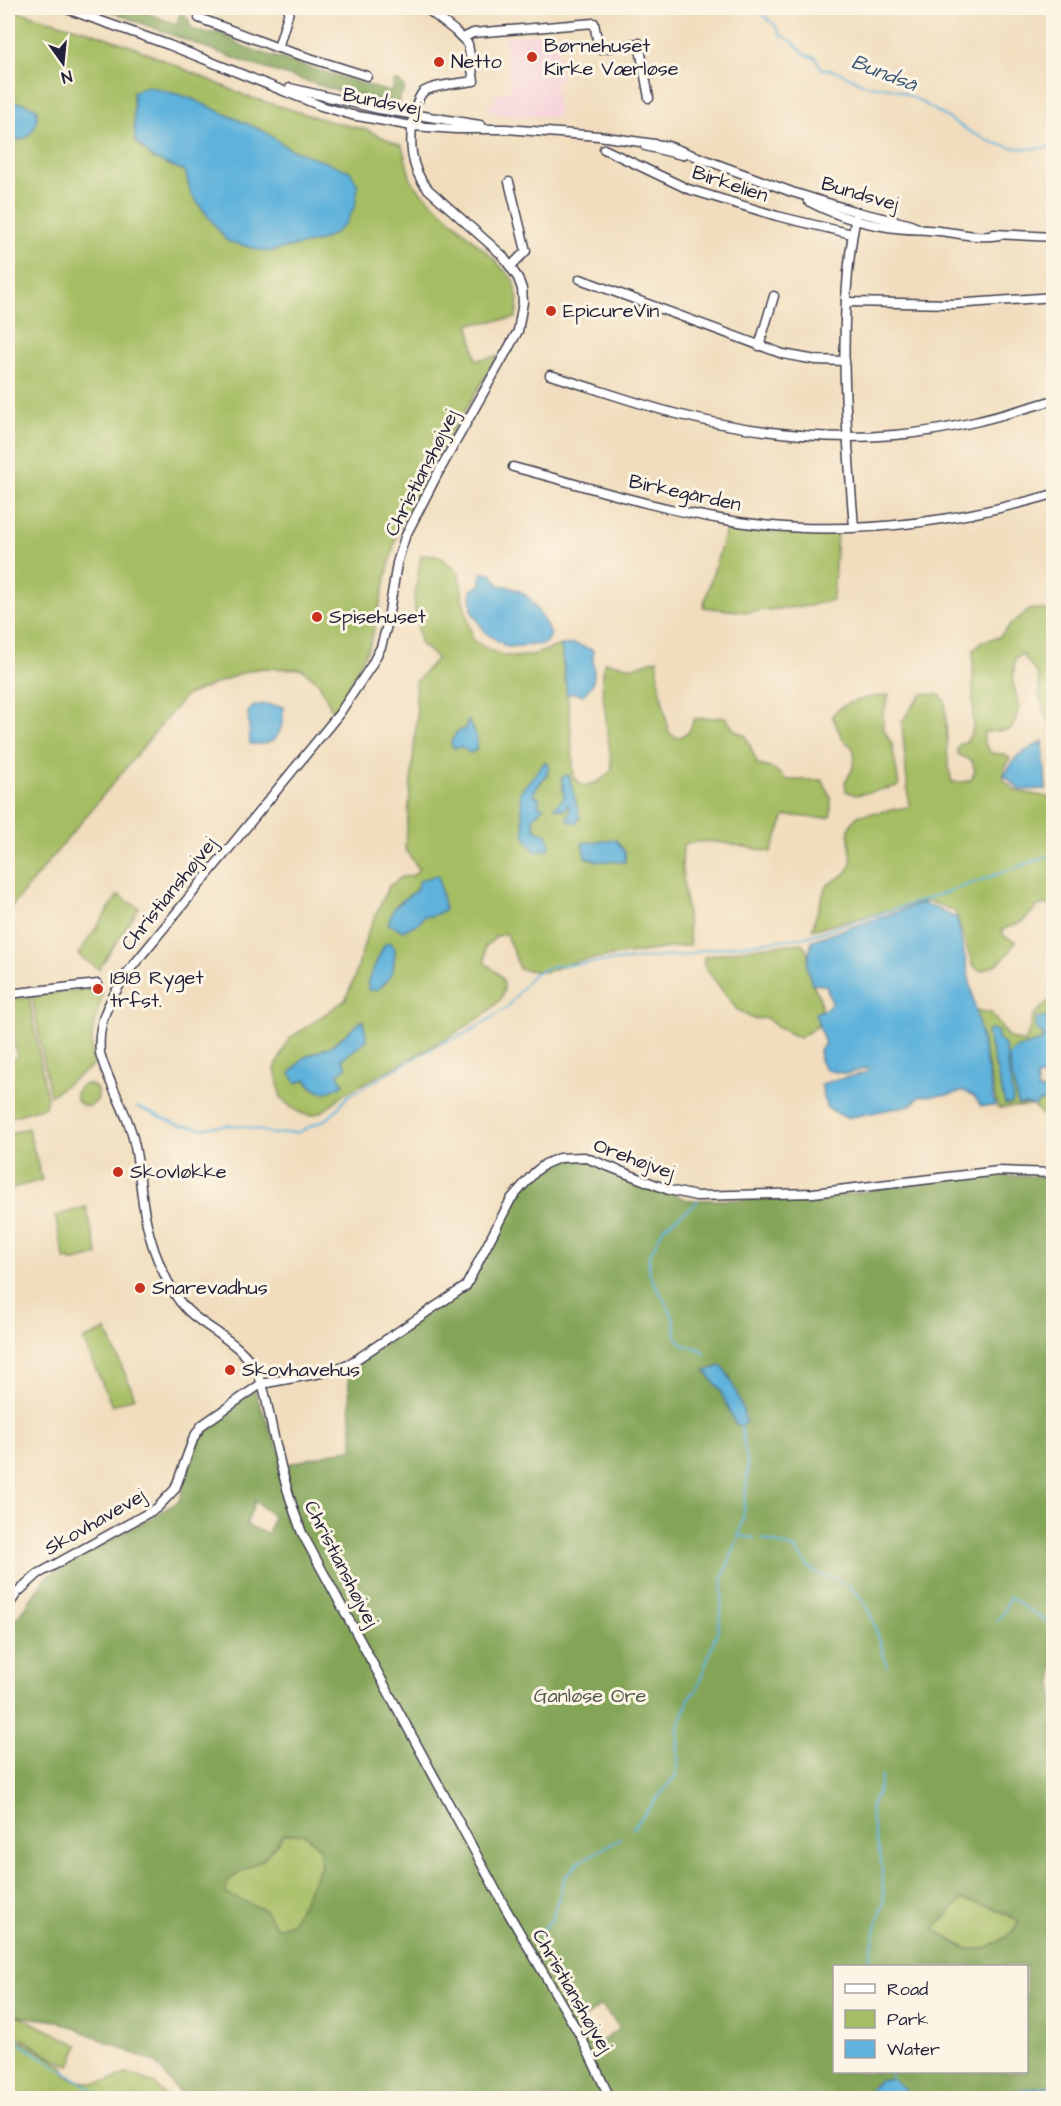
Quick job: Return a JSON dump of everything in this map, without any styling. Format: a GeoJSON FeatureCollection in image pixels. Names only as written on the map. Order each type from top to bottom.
{"type":"FeatureCollection","features":[{"type":"Feature","properties":{"kind":"street","name":"Bundsvej"},"geometry":{"type":"LineString","coordinates":[[64,8],[321,106],[378,120],[412,126],[506,129],[599,136],[668,146],[792,192],[828,211],[973,237],[999,235],[1053,237]]}},
{"type":"Feature","properties":{"kind":"street"},"geometry":{"type":"LineString","coordinates":[[278,48],[290,8]]}},
{"type":"Feature","properties":{"kind":"street"},"geometry":{"type":"LineString","coordinates":[[414,114],[422,93],[428,89],[474,81],[468,44],[426,8]]}},
{"type":"Feature","properties":{"kind":"street"},"geometry":{"type":"LineString","coordinates":[[199,18],[278,48],[367,76]]}},
{"type":"Feature","properties":{"kind":"street"},"geometry":{"type":"LineString","coordinates":[[463,38],[473,33],[594,23],[599,49],[639,43],[649,98]]}},
{"type":"Feature","properties":{"kind":"street","name":"Bundsvej"},"geometry":{"type":"LineString","coordinates":[[257,80],[343,102],[506,129]]}},
{"type":"Feature","properties":{"kind":"street","name":"Christianshøjvej"},"geometry":{"type":"LineString","coordinates":[[414,114],[411,154],[422,182],[511,266],[522,290],[524,302],[518,331],[447,456],[405,537],[397,563],[381,648],[360,686],[127,973],[107,1006],[101,1023],[100,1053],[133,1137],[150,1238],[166,1276],[185,1307],[230,1341],[245,1355],[256,1371],[287,1495],[302,1533],[506,1909],[581,2037],[610,2098]]}},
{"type":"Feature","properties":{"kind":"street","name":"Birkelien"},"geometry":{"type":"LineString","coordinates":[[604,149],[688,189],[777,216],[852,234]]}},
{"type":"Feature","properties":{"kind":"street"},"geometry":{"type":"LineString","coordinates":[[509,182],[526,251],[511,266]]}},
{"type":"Feature","properties":{"kind":"street"},"geometry":{"type":"LineString","coordinates":[[854,527],[846,361],[847,302],[852,234],[856,216]]}},
{"type":"Feature","properties":{"kind":"street"},"geometry":{"type":"LineString","coordinates":[[580,279],[783,354],[816,360],[846,361]]}},
{"type":"Feature","properties":{"kind":"street"},"geometry":{"type":"LineString","coordinates":[[759,346],[774,296]]}},
{"type":"Feature","properties":{"kind":"street"},"geometry":{"type":"LineString","coordinates":[[847,302],[954,304],[1053,297]]}},
{"type":"Feature","properties":{"kind":"street"},"geometry":{"type":"LineString","coordinates":[[550,375],[680,415],[727,425],[796,434],[895,435],[953,427],[1053,400]]}},
{"type":"Feature","properties":{"kind":"street","name":"Birkegården"},"geometry":{"type":"LineString","coordinates":[[513,467],[628,499],[718,519],[781,526],[899,525],[998,509],[1053,494]]}},
{"type":"Feature","properties":{"kind":"street"},"geometry":{"type":"LineString","coordinates":[[8,994],[98,984]]}},
{"type":"Feature","properties":{"kind":"street","name":"Orehøjvej"},"geometry":{"type":"LineString","coordinates":[[261,1384],[332,1371],[348,1365],[456,1294],[471,1279],[511,1198],[535,1172],[559,1158],[584,1157],[669,1190],[696,1196],[813,1193],[998,1171],[1053,1173]]}},
{"type":"Feature","properties":{"kind":"street","name":"Skovhavevej"},"geometry":{"type":"LineString","coordinates":[[8,1606],[17,1593],[38,1574],[157,1508],[175,1489],[194,1437],[202,1425],[261,1384]]}},
{"type":"Feature","properties":{"kind":"shaded area","name":"Børnehuset Kirke Værløse"},"geometry":{"type":"Polygon","coordinates":[[[556,33],[562,76],[555,87],[559,118],[496,114],[486,108],[494,101],[497,94],[509,91],[511,88],[503,37],[556,33]]]}},
{"type":"Feature","properties":{"kind":"green space"},"geometry":{"type":"Polygon","coordinates":[[[101,8],[134,8],[178,25],[181,13],[187,17],[192,29],[206,33],[220,33],[246,48],[389,92],[393,89],[394,81],[399,81],[404,87],[404,92],[398,104],[332,89],[250,64],[101,8]]]}},
{"type":"Feature","properties":{"kind":"green space"},"geometry":{"type":"Polygon","coordinates":[[[8,9],[88,31],[136,48],[246,96],[328,121],[367,130],[402,146],[411,180],[513,280],[518,299],[516,318],[469,324],[476,360],[498,356],[450,435],[396,537],[370,645],[334,714],[319,683],[302,669],[262,668],[244,672],[185,696],[8,911],[8,9]]]}},
{"type":"Feature","properties":{"kind":"green space"},"geometry":{"type":"Polygon","coordinates":[[[727,526],[783,533],[837,534],[833,600],[809,606],[746,612],[703,607],[727,526]]]}},
{"type":"Feature","properties":{"kind":"green space"},"geometry":{"type":"Polygon","coordinates":[[[421,555],[438,556],[459,572],[473,640],[496,653],[516,657],[536,654],[561,645],[570,717],[574,778],[584,786],[600,781],[612,770],[602,685],[604,662],[633,667],[657,659],[669,733],[678,738],[689,732],[694,719],[725,717],[734,730],[746,736],[758,765],[774,769],[787,780],[822,780],[831,798],[831,817],[785,816],[771,852],[703,841],[683,846],[682,866],[690,945],[577,961],[546,972],[519,969],[505,933],[496,937],[485,947],[485,963],[501,976],[504,985],[502,996],[494,1006],[456,1033],[346,1093],[322,1112],[312,1115],[303,1114],[281,1098],[275,1068],[289,1039],[345,1000],[355,977],[367,934],[389,886],[402,877],[414,875],[419,869],[405,849],[417,714],[415,683],[437,658],[420,643],[414,600],[421,555]],[[545,762],[529,794],[523,815],[523,825],[534,847],[540,832],[534,829],[533,818],[543,807],[537,805],[533,795],[548,775],[545,762]],[[416,890],[394,907],[424,916],[432,916],[416,890]],[[362,1021],[331,1046],[303,1058],[306,1079],[311,1088],[344,1084],[337,1074],[342,1059],[362,1021]]]}},
{"type":"Feature","properties":{"kind":"green space"},"geometry":{"type":"Polygon","coordinates":[[[1031,609],[1046,610],[1053,614],[1053,722],[1049,721],[1040,699],[1038,675],[1022,654],[1015,658],[1013,682],[1019,708],[1013,727],[1009,730],[984,732],[984,743],[991,753],[1003,754],[1010,758],[1004,770],[1004,780],[1016,791],[1053,798],[1053,844],[1051,848],[1054,854],[1053,904],[1039,905],[1023,921],[1002,930],[1005,937],[1015,941],[1012,947],[997,964],[980,971],[973,966],[955,911],[928,901],[812,930],[825,889],[846,873],[850,867],[849,833],[853,820],[860,815],[909,807],[902,722],[923,693],[939,695],[945,701],[948,766],[952,782],[971,780],[975,771],[972,761],[959,755],[957,750],[960,744],[967,741],[973,730],[973,651],[982,642],[999,637],[1013,622],[1031,609]]]}},
{"type":"Feature","properties":{"kind":"green space"},"geometry":{"type":"Polygon","coordinates":[[[889,695],[883,714],[883,728],[892,744],[899,786],[856,795],[846,791],[845,783],[853,766],[854,752],[842,738],[832,716],[837,710],[850,703],[865,698],[889,695]]]}},
{"type":"Feature","properties":{"kind":"green space"},"geometry":{"type":"Polygon","coordinates":[[[118,895],[139,908],[99,969],[78,955],[118,895]]]}},
{"type":"Feature","properties":{"kind":"green space"},"geometry":{"type":"Polygon","coordinates":[[[802,943],[808,953],[808,967],[813,985],[819,995],[822,1012],[818,1026],[799,1038],[777,1027],[767,1018],[753,1019],[737,1010],[704,966],[704,957],[753,948],[802,943]]]}},
{"type":"Feature","properties":{"kind":"green space"},"geometry":{"type":"Polygon","coordinates":[[[90,989],[103,994],[92,1038],[94,1065],[50,1096],[32,996],[90,989]]]}},
{"type":"Feature","properties":{"kind":"green space"},"geometry":{"type":"Polygon","coordinates":[[[29,997],[47,1098],[45,1107],[8,1118],[8,1060],[17,1057],[8,1017],[8,1000],[29,997]]]}},
{"type":"Feature","properties":{"kind":"green space"},"geometry":{"type":"Polygon","coordinates":[[[1052,998],[1053,1016],[1036,1019],[1043,1034],[1042,1041],[1015,1049],[1025,1104],[1034,1106],[998,1108],[975,1010],[991,1013],[1008,1037],[1025,1043],[1034,1015],[1052,998]],[[997,1031],[987,1032],[1003,1096],[997,1031]]]}},
{"type":"Feature","properties":{"kind":"green space"},"geometry":{"type":"Polygon","coordinates":[[[83,1084],[91,1084],[98,1091],[98,1099],[91,1106],[83,1106],[76,1099],[76,1091],[83,1084]]]}},
{"type":"Feature","properties":{"kind":"green space"},"geometry":{"type":"Polygon","coordinates":[[[1053,1100],[1053,1119],[1047,1120],[1034,1106],[1039,1102],[1053,1100]]]}},
{"type":"Feature","properties":{"kind":"green space"},"geometry":{"type":"Polygon","coordinates":[[[28,1128],[42,1180],[8,1189],[8,1134],[28,1128]]]}},
{"type":"Feature","properties":{"kind":"green space","name":"Ganløse Ore"},"geometry":{"type":"Polygon","coordinates":[[[583,1159],[688,1200],[814,1199],[969,1176],[1053,1176],[1053,2085],[958,2098],[913,2098],[892,2078],[864,2094],[866,2098],[183,2098],[156,2063],[58,2021],[8,2015],[8,1623],[20,1615],[46,1577],[180,1501],[197,1432],[254,1390],[285,1465],[353,1448],[348,1371],[471,1282],[513,1200],[542,1167],[561,1160],[583,1159]],[[706,1372],[720,1390],[735,1423],[746,1422],[729,1375],[706,1372]],[[255,1501],[246,1525],[268,1534],[273,1516],[255,1501]],[[284,1834],[263,1860],[227,1881],[226,1894],[265,1910],[276,1928],[292,1923],[321,1866],[319,1848],[305,1834],[284,1834]],[[961,1900],[934,1929],[965,1948],[980,1949],[989,1946],[1005,1937],[1018,1924],[1019,1921],[991,1907],[961,1900]],[[601,2005],[580,2023],[595,2046],[620,2028],[601,2005]]]}},
{"type":"Feature","properties":{"kind":"green space"},"geometry":{"type":"Polygon","coordinates":[[[86,1207],[98,1255],[71,1262],[70,1259],[65,1260],[55,1216],[86,1207]]]}},
{"type":"Feature","properties":{"kind":"green space"},"geometry":{"type":"Polygon","coordinates":[[[106,1330],[135,1397],[112,1406],[83,1340],[106,1330]]]}},
{"type":"Feature","properties":{"kind":"green space"},"geometry":{"type":"Polygon","coordinates":[[[284,1834],[305,1834],[319,1848],[321,1866],[292,1923],[276,1928],[226,1894],[227,1881],[263,1860],[284,1834]]]}},
{"type":"Feature","properties":{"kind":"green space"},"geometry":{"type":"Polygon","coordinates":[[[961,1900],[981,1902],[1020,1921],[1008,1936],[989,1947],[965,1948],[934,1929],[961,1900]]]}},
{"type":"Feature","properties":{"kind":"green space"},"geometry":{"type":"Polygon","coordinates":[[[8,2011],[79,2045],[70,2065],[52,2058],[8,2029],[8,2011]]]}},
{"type":"Feature","properties":{"kind":"green space"},"geometry":{"type":"Polygon","coordinates":[[[8,2033],[63,2066],[66,2076],[84,2082],[98,2083],[128,2073],[156,2084],[167,2098],[8,2098],[8,2033]]]}},
{"type":"Feature","properties":{"kind":"water"},"geometry":{"type":"Polygon","coordinates":[[[148,86],[190,98],[265,132],[290,149],[350,171],[358,186],[355,206],[345,224],[335,233],[320,241],[267,252],[227,241],[191,194],[185,171],[154,159],[135,141],[133,92],[148,86]]]}},
{"type":"Feature","properties":{"kind":"water"},"geometry":{"type":"Polygon","coordinates":[[[8,102],[23,103],[37,109],[34,128],[26,137],[15,139],[8,137],[8,102]]]}},
{"type":"Feature","properties":{"kind":"water"},"geometry":{"type":"Polygon","coordinates":[[[481,573],[492,573],[499,585],[519,591],[532,602],[551,635],[544,644],[507,647],[486,633],[472,612],[471,590],[481,585],[481,573]]]}},
{"type":"Feature","properties":{"kind":"water"},"geometry":{"type":"Polygon","coordinates":[[[575,644],[593,650],[594,675],[591,686],[582,695],[574,693],[567,695],[561,645],[575,644]]]}},
{"type":"Feature","properties":{"kind":"water"},"geometry":{"type":"Polygon","coordinates":[[[265,704],[283,707],[280,730],[273,740],[267,743],[250,744],[248,712],[254,706],[265,704]]]}},
{"type":"Feature","properties":{"kind":"water"},"geometry":{"type":"Polygon","coordinates":[[[468,720],[477,738],[476,750],[470,753],[461,747],[453,748],[451,742],[457,732],[465,729],[468,720]]]}},
{"type":"Feature","properties":{"kind":"water"},"geometry":{"type":"Polygon","coordinates":[[[1043,741],[1046,789],[1020,790],[1004,775],[1017,756],[1043,741]]]}},
{"type":"Feature","properties":{"kind":"water"},"geometry":{"type":"Polygon","coordinates":[[[545,762],[549,766],[548,770],[533,795],[540,798],[538,805],[544,807],[533,818],[535,829],[547,834],[550,845],[549,849],[536,852],[525,837],[520,792],[545,762]]]}},
{"type":"Feature","properties":{"kind":"water"},"geometry":{"type":"Polygon","coordinates":[[[569,775],[580,818],[576,823],[567,820],[570,810],[568,804],[564,810],[554,807],[564,798],[562,777],[569,775]]]}},
{"type":"Feature","properties":{"kind":"water"},"geometry":{"type":"Polygon","coordinates":[[[616,840],[625,852],[625,862],[596,861],[585,857],[582,843],[616,840]]]}},
{"type":"Feature","properties":{"kind":"water"},"geometry":{"type":"Polygon","coordinates":[[[438,875],[445,910],[432,916],[424,916],[420,922],[403,931],[388,924],[394,908],[416,890],[420,880],[438,875]]]}},
{"type":"Feature","properties":{"kind":"water"},"geometry":{"type":"Polygon","coordinates":[[[923,903],[957,918],[995,1106],[981,1106],[974,1096],[964,1091],[946,1095],[920,1096],[911,1105],[846,1118],[826,1107],[821,1084],[868,1072],[867,1068],[846,1074],[826,1070],[820,1060],[819,1050],[825,1044],[815,1013],[826,1009],[832,1003],[826,985],[812,984],[807,967],[812,940],[923,903]]]}},
{"type":"Feature","properties":{"kind":"water"},"geometry":{"type":"Polygon","coordinates":[[[390,942],[395,949],[390,977],[376,990],[368,990],[368,981],[384,945],[390,942]]]}},
{"type":"Feature","properties":{"kind":"water"},"geometry":{"type":"Polygon","coordinates":[[[1053,1016],[1053,1025],[1048,1028],[1053,1028],[1053,1072],[1046,1076],[1036,1077],[1038,1090],[1049,1090],[1053,1085],[1053,1100],[1039,1102],[1034,1106],[1018,1105],[1008,1056],[1015,1049],[1042,1041],[1043,1034],[1036,1029],[1036,1019],[1053,1016]]]}},
{"type":"Feature","properties":{"kind":"water"},"geometry":{"type":"Polygon","coordinates":[[[363,1020],[367,1040],[342,1059],[347,1067],[337,1074],[344,1084],[323,1092],[314,1089],[306,1079],[297,1083],[290,1074],[303,1058],[331,1046],[363,1020]]]}},
{"type":"Feature","properties":{"kind":"water"},"geometry":{"type":"Polygon","coordinates":[[[991,1029],[997,1031],[999,1040],[1005,1046],[1012,1104],[1005,1104],[987,1032],[991,1029]]]}},
{"type":"Feature","properties":{"kind":"water"},"geometry":{"type":"Polygon","coordinates":[[[722,1366],[734,1386],[742,1408],[746,1422],[741,1426],[735,1423],[720,1390],[706,1371],[722,1366]]]}},
{"type":"Feature","properties":{"kind":"water"},"geometry":{"type":"Polygon","coordinates":[[[892,2078],[913,2098],[866,2098],[864,2094],[880,2080],[892,2078]]]}},
{"type":"Feature","properties":{"kind":"water"},"geometry":{"type":"Polygon","coordinates":[[[1053,2085],[1053,2098],[958,2098],[1053,2085]]]}},
{"type":"Feature","properties":{"kind":"waterway","name":"Bundså"},"geometry":{"type":"LineString","coordinates":[[754,8],[775,25],[781,35],[793,42],[806,55],[816,58],[822,69],[835,71],[870,86],[897,90],[917,99],[989,141],[1009,147],[1030,149],[1054,146]]}},
{"type":"Feature","properties":{"kind":"waterway"},"geometry":{"type":"LineString","coordinates":[[137,1107],[180,1125],[202,1128],[230,1125],[274,1134],[299,1132],[330,1117],[348,1096],[442,1043],[467,1033],[507,1008],[533,974],[553,966],[686,955],[703,950],[806,937],[945,893],[1054,854]]}},
{"type":"Feature","properties":{"kind":"waterway"},"geometry":{"type":"LineString","coordinates":[[698,1200],[664,1227],[649,1256],[649,1273],[673,1316],[676,1336],[683,1345],[700,1349],[705,1354]]}},
{"type":"Feature","properties":{"kind":"waterway"},"geometry":{"type":"LineString","coordinates":[[633,1828],[676,1775],[678,1729],[690,1696],[696,1691],[717,1632],[721,1614],[723,1577],[739,1536],[743,1518],[748,1468],[741,1426]]}},
{"type":"Feature","properties":{"kind":"waterway"},"geometry":{"type":"LineString","coordinates":[[739,1536],[754,1538]]}},
{"type":"Feature","properties":{"kind":"waterway"},"geometry":{"type":"LineString","coordinates":[[763,1539],[795,1549],[802,1560],[815,1572],[833,1577],[853,1589],[870,1615],[887,1666]]}},
{"type":"Feature","properties":{"kind":"waterway"},"geometry":{"type":"LineString","coordinates":[[996,1622],[1004,1612],[1009,1597],[1054,1626]]}},
{"type":"Feature","properties":{"kind":"waterway"},"geometry":{"type":"LineString","coordinates":[[868,1965],[877,1922],[884,1903],[881,1858],[870,1809],[882,1776]]}},
{"type":"Feature","properties":{"kind":"waterway"},"geometry":{"type":"LineString","coordinates":[[539,1935],[552,1919],[565,1877],[579,1862],[620,1839]]}},
{"type":"Feature","properties":{"kind":"waterway"},"geometry":{"type":"LineString","coordinates":[[8,2036],[106,2098]]}},
{"type":"Feature","properties":{"kind":"waterway"},"geometry":{"type":"LineString","coordinates":[[891,2073],[892,2078]]}},
{"type":"Feature","properties":{"kind":"place","name":"Børnehuset Kirke Værløse"},"geometry":{"type":"Point","coordinates":[532,57]}},
{"type":"Feature","properties":{"kind":"place","name":"Netto"},"geometry":{"type":"Point","coordinates":[439,62]}},
{"type":"Feature","properties":{"kind":"place","name":"EpicureVin"},"geometry":{"type":"Point","coordinates":[551,311]}},
{"type":"Feature","properties":{"kind":"place","name":"Spisehuset"},"geometry":{"type":"Point","coordinates":[317,617]}},
{"type":"Feature","properties":{"kind":"place","name":"1818 Ryget trfst."},"geometry":{"type":"Point","coordinates":[98,989]}},
{"type":"Feature","properties":{"kind":"place","name":"Skovløkke"},"geometry":{"type":"Point","coordinates":[118,1172]}},
{"type":"Feature","properties":{"kind":"place","name":"Snarevadhus"},"geometry":{"type":"Point","coordinates":[140,1288]}},
{"type":"Feature","properties":{"kind":"place","name":"Skovhavehus"},"geometry":{"type":"Point","coordinates":[230,1370]}}]}
